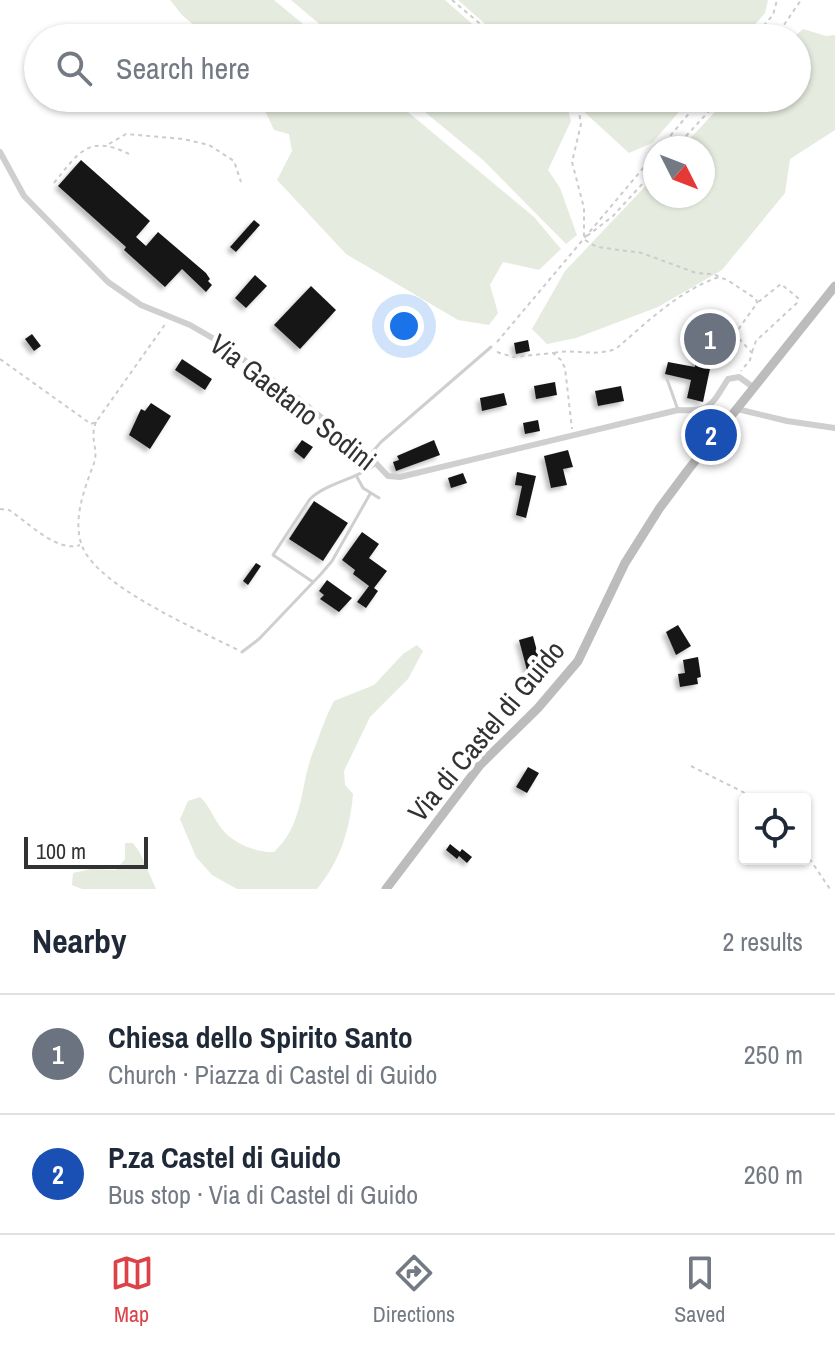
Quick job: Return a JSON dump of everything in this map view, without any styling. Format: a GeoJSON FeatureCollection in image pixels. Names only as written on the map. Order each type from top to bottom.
{"type":"FeatureCollection","features":[{"type":"Feature","properties":{"kind":"street","name":"Via Gaetano Sodini"},"geometry":{"type":"LineString","coordinates":[[0,152],[24,196],[96,272],[135,302],[204,332],[315,413],[369,456],[388,476],[398,477],[678,410],[702,412],[712,405],[728,379],[734,378]]}},
{"type":"Feature","properties":{"kind":"street","name":"Via di Castel di Guido"},"geometry":{"type":"LineString","coordinates":[[386,889],[480,765],[538,708],[578,661],[640,538],[688,470],[835,286]]}},
{"type":"Feature","properties":{"kind":"street"},"geometry":{"type":"LineString","coordinates":[[734,378],[739,377],[753,387]]}},
{"type":"Feature","properties":{"kind":"street"},"geometry":{"type":"LineString","coordinates":[[737,409],[835,428]]}},
{"type":"Feature","properties":{"kind":"lane"},"geometry":{"type":"LineString","coordinates":[[369,456],[381,442],[491,347]]}},
{"type":"Feature","properties":{"kind":"lane"},"geometry":{"type":"LineString","coordinates":[[667,379],[678,410]]}},
{"type":"Feature","properties":{"kind":"lane"},"geometry":{"type":"LineString","coordinates":[[313,582],[273,555],[317,492],[357,476],[376,464]]}},
{"type":"Feature","properties":{"kind":"lane"},"geometry":{"type":"LineString","coordinates":[[357,476],[363,488],[379,498]]}},
{"type":"Feature","properties":{"kind":"lane"},"geometry":{"type":"LineString","coordinates":[[242,652],[259,639],[332,561],[370,494]]}},
{"type":"Feature","properties":{"kind":"path"},"geometry":{"type":"LineString","coordinates":[[452,0],[480,24]]}},
{"type":"Feature","properties":{"kind":"path"},"geometry":{"type":"LineString","coordinates":[[765,24],[773,15],[777,0]]}},
{"type":"Feature","properties":{"kind":"path"},"geometry":{"type":"LineString","coordinates":[[785,24],[801,0]]}},
{"type":"Feature","properties":{"kind":"path"},"geometry":{"type":"LineString","coordinates":[[579,112],[581,124],[572,162],[584,208],[584,239]]}},
{"type":"Feature","properties":{"kind":"path"},"geometry":{"type":"LineString","coordinates":[[670,136],[690,112]]}},
{"type":"Feature","properties":{"kind":"path"},"geometry":{"type":"LineString","coordinates":[[686,136],[708,112]]}},
{"type":"Feature","properties":{"kind":"path"},"geometry":{"type":"LineString","coordinates":[[109,144],[126,134],[183,139],[209,145],[234,161],[241,182]]}},
{"type":"Feature","properties":{"kind":"path"},"geometry":{"type":"LineString","coordinates":[[54,183],[81,153],[101,144],[109,144],[129,154]]}},
{"type":"Feature","properties":{"kind":"path"},"geometry":{"type":"LineString","coordinates":[[643,168],[491,347],[513,357],[571,350],[599,354],[609,352],[661,310],[720,277]]}},
{"type":"Feature","properties":{"kind":"path"},"geometry":{"type":"LineString","coordinates":[[584,239],[613,216],[643,183]]}},
{"type":"Feature","properties":{"kind":"path"},"geometry":{"type":"LineString","coordinates":[[584,239],[597,247],[642,253],[696,273],[720,277],[757,303]]}},
{"type":"Feature","properties":{"kind":"path"},"geometry":{"type":"LineString","coordinates":[[734,378],[750,360],[756,341],[798,302],[796,294],[781,284],[757,303],[735,334],[752,353]]}},
{"type":"Feature","properties":{"kind":"path"},"geometry":{"type":"LineString","coordinates":[[170,317],[96,422],[92,433],[95,462],[84,486],[80,505],[81,545],[97,569],[112,581],[191,627],[242,652]]}},
{"type":"Feature","properties":{"kind":"path"},"geometry":{"type":"LineString","coordinates":[[553,353],[565,368],[573,434]]}},
{"type":"Feature","properties":{"kind":"path"},"geometry":{"type":"LineString","coordinates":[[0,359],[86,422],[96,422]]}},
{"type":"Feature","properties":{"kind":"path"},"geometry":{"type":"LineString","coordinates":[[281,387],[281,408],[293,417],[315,413]]}},
{"type":"Feature","properties":{"kind":"path"},"geometry":{"type":"LineString","coordinates":[[0,509],[9,510],[57,543],[68,547],[81,545]]}},
{"type":"Feature","properties":{"kind":"path"},"geometry":{"type":"LineString","coordinates":[[691,766],[745,793]]}},
{"type":"Feature","properties":{"kind":"path"},"geometry":{"type":"LineString","coordinates":[[811,861],[830,889]]}},
{"type":"Feature","properties":{"kind":"shaded area"},"geometry":{"type":"Polygon","coordinates":[[[170,0],[274,0],[303,24],[192,24],[170,0]]]}},
{"type":"Feature","properties":{"kind":"shaded area"},"geometry":{"type":"Polygon","coordinates":[[[291,0],[445,0],[472,24],[319,24],[291,0]]]}},
{"type":"Feature","properties":{"kind":"shaded area"},"geometry":{"type":"Polygon","coordinates":[[[458,0],[768,0],[765,13],[755,24],[485,24],[458,0]]]}},
{"type":"Feature","properties":{"kind":"shaded area"},"geometry":{"type":"Polygon","coordinates":[[[811,31],[835,35],[835,130],[790,159],[785,193],[722,270],[658,307],[576,338],[547,344],[532,329],[565,271],[643,189],[643,208],[715,208],[715,136],[692,136],[715,112],[811,112],[811,31]]]}},
{"type":"Feature","properties":{"kind":"shaded area"},"geometry":{"type":"Polygon","coordinates":[[[266,112],[408,112],[534,217],[561,249],[539,270],[503,262],[490,285],[498,313],[489,325],[458,320],[346,254],[277,180],[292,151],[289,134],[274,130],[266,112]]]}},
{"type":"Feature","properties":{"kind":"shaded area"},"geometry":{"type":"Polygon","coordinates":[[[425,112],[569,112],[571,121],[548,170],[560,188],[577,235],[566,244],[483,160],[425,112]]]}},
{"type":"Feature","properties":{"kind":"shaded area"},"geometry":{"type":"Polygon","coordinates":[[[584,112],[679,112],[658,136],[643,136],[643,147],[629,153],[584,112]]]}},
{"type":"Feature","properties":{"kind":"shaded area"},"geometry":{"type":"Polygon","coordinates":[[[417,645],[423,651],[408,679],[370,717],[344,771],[345,785],[353,794],[349,820],[338,856],[317,889],[237,889],[212,875],[196,857],[180,819],[188,801],[200,797],[226,834],[238,843],[260,851],[274,852],[292,828],[310,761],[334,701],[374,685],[403,654],[417,645]]]}},
{"type":"Feature","properties":{"kind":"shaded area"},"geometry":{"type":"Polygon","coordinates":[[[125,843],[133,843],[140,853],[156,889],[82,889],[72,885],[73,873],[91,869],[116,870],[125,859],[125,843]]]}},
{"type":"Feature","properties":{"kind":"building"},"geometry":{"type":"Polygon","coordinates":[[[81,160],[150,221],[136,237],[146,246],[158,232],[206,273],[212,285],[206,292],[182,269],[165,287],[58,186],[81,160]]]}},
{"type":"Feature","properties":{"kind":"building"},"geometry":{"type":"Polygon","coordinates":[[[254,220],[260,225],[236,252],[230,247],[254,220]]]}},
{"type":"Feature","properties":{"kind":"building"},"geometry":{"type":"Polygon","coordinates":[[[255,275],[267,286],[246,308],[235,298],[255,275]]]}},
{"type":"Feature","properties":{"kind":"building"},"geometry":{"type":"Polygon","coordinates":[[[311,286],[336,310],[300,349],[274,325],[311,286]]]}},
{"type":"Feature","properties":{"kind":"building"},"geometry":{"type":"Polygon","coordinates":[[[705,316],[727,336],[703,362],[711,364],[703,402],[687,398],[691,380],[665,374],[668,362],[695,367],[696,352],[701,347],[696,343],[696,334],[703,325],[699,322],[705,316]]]}},
{"type":"Feature","properties":{"kind":"building"},"geometry":{"type":"Polygon","coordinates":[[[32,334],[41,346],[34,351],[25,339],[32,334]]]}},
{"type":"Feature","properties":{"kind":"building"},"geometry":{"type":"Polygon","coordinates":[[[528,340],[530,351],[516,354],[514,343],[528,340]]]}},
{"type":"Feature","properties":{"kind":"building"},"geometry":{"type":"Polygon","coordinates":[[[182,359],[212,379],[205,390],[175,370],[182,359]]]}},
{"type":"Feature","properties":{"kind":"building"},"geometry":{"type":"Polygon","coordinates":[[[555,382],[557,395],[536,399],[534,386],[555,382]]]}},
{"type":"Feature","properties":{"kind":"building"},"geometry":{"type":"Polygon","coordinates":[[[621,386],[624,401],[598,406],[595,391],[621,386]]]}},
{"type":"Feature","properties":{"kind":"building"},"geometry":{"type":"Polygon","coordinates":[[[504,393],[507,405],[482,411],[480,398],[504,393]]]}},
{"type":"Feature","properties":{"kind":"building"},"geometry":{"type":"Polygon","coordinates":[[[151,403],[171,416],[150,449],[129,435],[141,409],[145,411],[151,403]]]}},
{"type":"Feature","properties":{"kind":"building"},"geometry":{"type":"Polygon","coordinates":[[[538,420],[540,431],[525,434],[523,423],[538,420]]]}},
{"type":"Feature","properties":{"kind":"building"},"geometry":{"type":"Polygon","coordinates":[[[302,440],[313,447],[304,459],[294,451],[302,440]]]}},
{"type":"Feature","properties":{"kind":"building"},"geometry":{"type":"Polygon","coordinates":[[[434,440],[440,455],[396,471],[393,462],[399,460],[397,456],[434,440]]]}},
{"type":"Feature","properties":{"kind":"building"},"geometry":{"type":"Polygon","coordinates":[[[568,450],[573,467],[563,469],[567,485],[551,488],[544,456],[568,450]]]}},
{"type":"Feature","properties":{"kind":"building"},"geometry":{"type":"Polygon","coordinates":[[[517,472],[536,476],[526,518],[516,515],[522,486],[515,485],[517,472]]]}},
{"type":"Feature","properties":{"kind":"building"},"geometry":{"type":"Polygon","coordinates":[[[463,473],[467,483],[451,488],[448,478],[463,473]]]}},
{"type":"Feature","properties":{"kind":"building"},"geometry":{"type":"Polygon","coordinates":[[[314,501],[348,523],[323,561],[289,539],[314,501]]]}},
{"type":"Feature","properties":{"kind":"building"},"geometry":{"type":"Polygon","coordinates":[[[362,532],[379,544],[369,558],[387,571],[374,588],[378,591],[366,608],[357,602],[369,586],[353,574],[355,570],[342,560],[362,532]]]}},
{"type":"Feature","properties":{"kind":"building"},"geometry":{"type":"Polygon","coordinates":[[[256,563],[261,566],[248,585],[243,581],[256,563]]]}},
{"type":"Feature","properties":{"kind":"building"},"geometry":{"type":"Polygon","coordinates":[[[327,580],[352,598],[339,612],[320,599],[324,595],[319,591],[327,580]]]}},
{"type":"Feature","properties":{"kind":"building"},"geometry":{"type":"Polygon","coordinates":[[[678,625],[691,646],[676,655],[666,632],[678,625]]]}},
{"type":"Feature","properties":{"kind":"building"},"geometry":{"type":"Polygon","coordinates":[[[533,636],[542,670],[528,674],[519,640],[533,636]]]}},
{"type":"Feature","properties":{"kind":"building"},"geometry":{"type":"Polygon","coordinates":[[[698,657],[701,677],[697,678],[698,684],[680,687],[678,674],[685,673],[683,660],[698,657]]]}},
{"type":"Feature","properties":{"kind":"building"},"geometry":{"type":"Polygon","coordinates":[[[528,767],[539,773],[527,793],[516,787],[528,767]]]}},
{"type":"Feature","properties":{"kind":"building"},"geometry":{"type":"Polygon","coordinates":[[[450,844],[472,857],[467,863],[459,856],[457,859],[446,850],[450,844]]]}},
{"type":"Feature","properties":{"kind":"place","name":"Chiesa dello Spirito Santo"},"geometry":{"type":"Point","coordinates":[710,339]}},
{"type":"Feature","properties":{"kind":"place","name":"P.za Castel di Guido"},"geometry":{"type":"Point","coordinates":[711,435]}}]}
